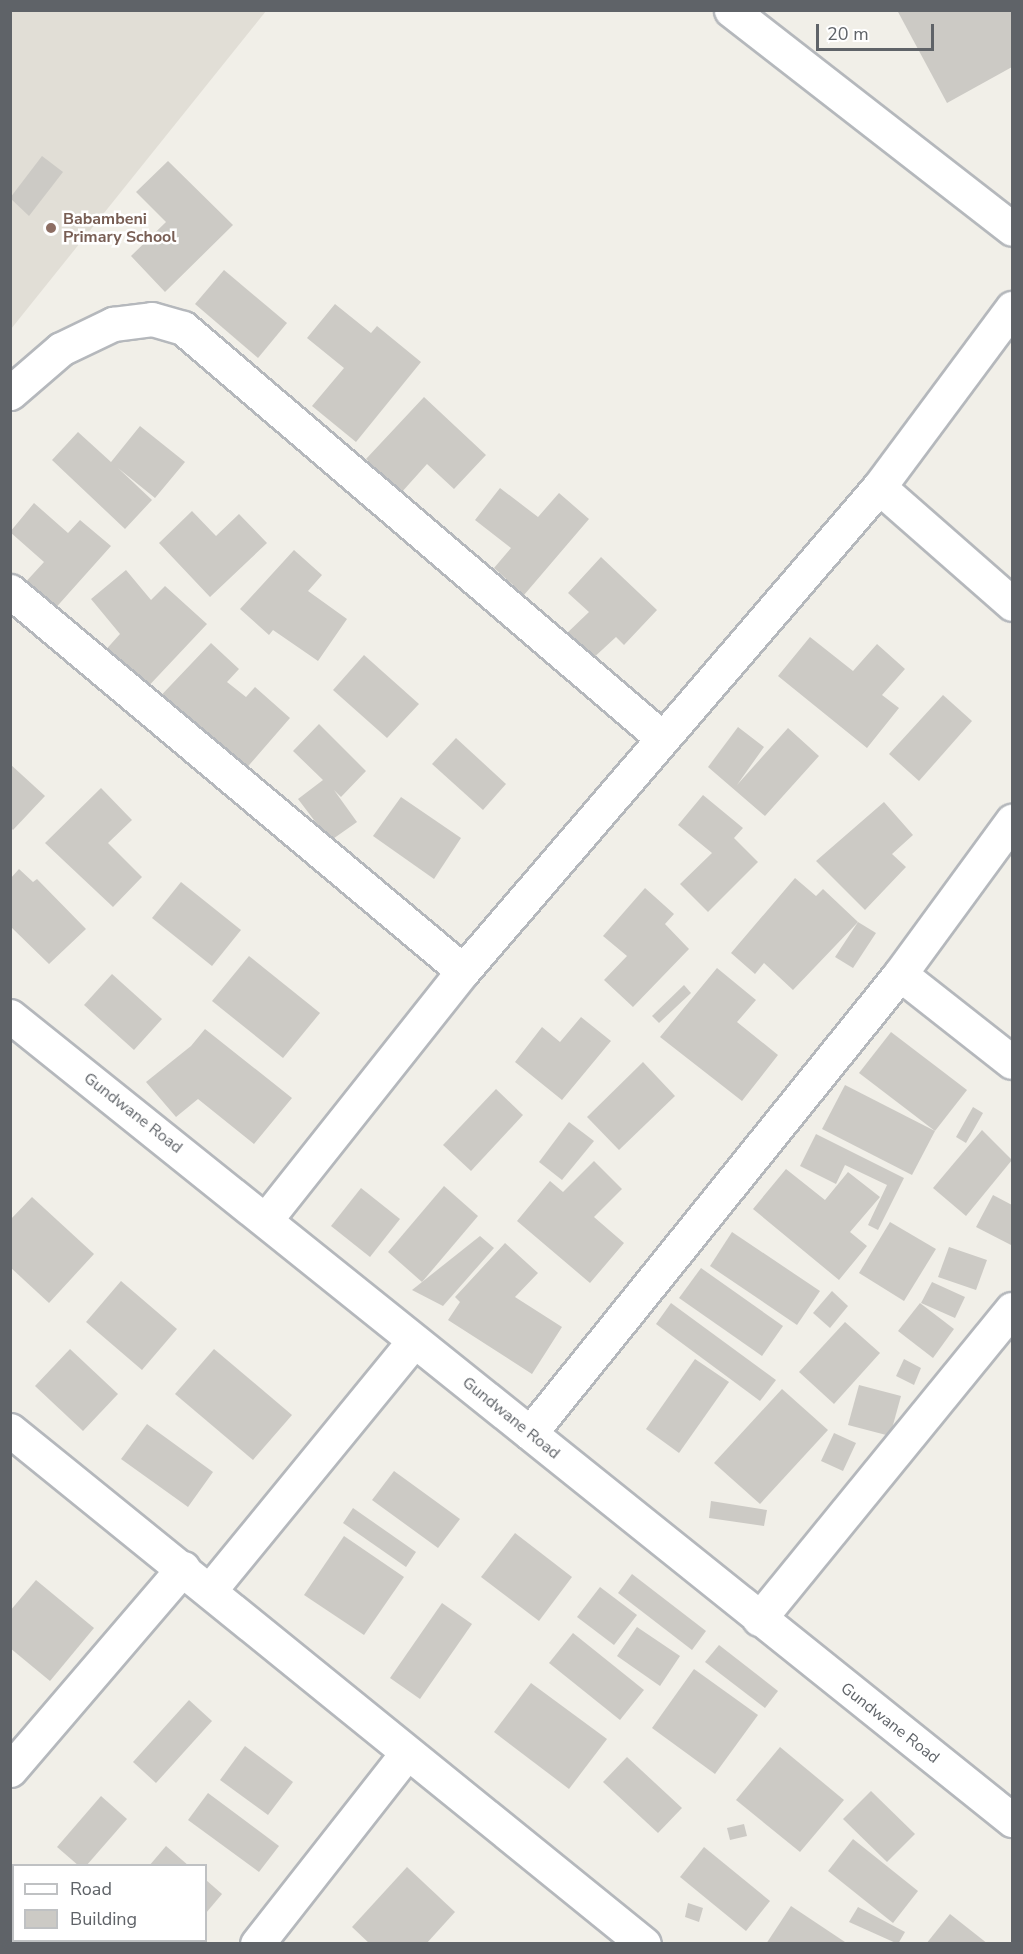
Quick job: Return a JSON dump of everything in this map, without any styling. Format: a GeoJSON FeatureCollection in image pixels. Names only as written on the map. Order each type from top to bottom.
{"type":"FeatureCollection","features":[{"type":"Feature","properties":{"kind":"street"},"geometry":{"type":"LineString","coordinates":[[731,10],[1012,229]]}},
{"type":"Feature","properties":{"kind":"street"},"geometry":{"type":"LineString","coordinates":[[267,1218],[463,971],[661,737],[879,487],[1012,308]]}},
{"type":"Feature","properties":{"kind":"street"},"geometry":{"type":"LineString","coordinates":[[10,393],[61,349],[113,324],[152,319],[183,328],[661,737]]}},
{"type":"Feature","properties":{"kind":"street"},"geometry":{"type":"LineString","coordinates":[[879,487],[1012,604]]}},
{"type":"Feature","properties":{"kind":"street"},"geometry":{"type":"LineString","coordinates":[[10,591],[463,971]]}},
{"type":"Feature","properties":{"kind":"street"},"geometry":{"type":"LineString","coordinates":[[530,1433],[900,974],[1012,820]]}},
{"type":"Feature","properties":{"kind":"street"},"geometry":{"type":"LineString","coordinates":[[900,974],[1012,1062]]}},
{"type":"Feature","properties":{"kind":"street","name":"Gundwane Road"},"geometry":{"type":"LineString","coordinates":[[10,1016],[267,1218],[414,1341],[1012,1820]]}},
{"type":"Feature","properties":{"kind":"street"},"geometry":{"type":"LineString","coordinates":[[759,1619],[1012,1310]]}},
{"type":"Feature","properties":{"kind":"street"},"geometry":{"type":"LineString","coordinates":[[210,1590],[414,1341]]}},
{"type":"Feature","properties":{"kind":"street"},"geometry":{"type":"LineString","coordinates":[[10,1430],[210,1590],[406,1754],[644,1944]]}},
{"type":"Feature","properties":{"kind":"street"},"geometry":{"type":"LineString","coordinates":[[10,1770],[183,1568]]}},
{"type":"Feature","properties":{"kind":"street"},"geometry":{"type":"LineString","coordinates":[[256,1944],[406,1754]]}},
{"type":"Feature","properties":{"kind":"shaded area","name":"Babambeni Primary School"},"geometry":{"type":"Polygon","coordinates":[[[11,11],[266,11],[11,329],[11,11]]]}},
{"type":"Feature","properties":{"kind":"building"},"geometry":{"type":"Polygon","coordinates":[[[897,10],[1012,10],[1012,67],[947,103],[897,10]]]}},
{"type":"Feature","properties":{"kind":"building"},"geometry":{"type":"Polygon","coordinates":[[[42,156],[63,172],[29,216],[10,198],[42,156]]]}},
{"type":"Feature","properties":{"kind":"building"},"geometry":{"type":"Polygon","coordinates":[[[168,161],[233,225],[165,292],[131,256],[166,222],[136,192],[168,161]]]}},
{"type":"Feature","properties":{"kind":"building"},"geometry":{"type":"Polygon","coordinates":[[[224,270],[287,323],[258,358],[195,304],[224,270]]]}},
{"type":"Feature","properties":{"kind":"building"},"geometry":{"type":"Polygon","coordinates":[[[335,304],[371,333],[377,326],[421,362],[356,442],[312,406],[344,368],[307,338],[335,304]]]}},
{"type":"Feature","properties":{"kind":"building"},"geometry":{"type":"Polygon","coordinates":[[[424,397],[486,455],[454,489],[427,464],[401,493],[366,459],[424,397]]]}},
{"type":"Feature","properties":{"kind":"building"},"geometry":{"type":"Polygon","coordinates":[[[140,426],[185,462],[155,498],[118,468],[152,500],[125,529],[52,460],[78,432],[111,462],[140,426]]]}},
{"type":"Feature","properties":{"kind":"building"},"geometry":{"type":"Polygon","coordinates":[[[500,488],[538,517],[559,493],[589,519],[524,595],[494,568],[511,548],[475,520],[500,488]]]}},
{"type":"Feature","properties":{"kind":"building"},"geometry":{"type":"Polygon","coordinates":[[[34,503],[68,533],[80,520],[111,546],[52,612],[22,586],[44,562],[10,532],[34,503]]]}},
{"type":"Feature","properties":{"kind":"building"},"geometry":{"type":"Polygon","coordinates":[[[192,511],[216,536],[239,514],[267,543],[210,597],[159,543],[192,511]]]}},
{"type":"Feature","properties":{"kind":"building"},"geometry":{"type":"Polygon","coordinates":[[[294,550],[322,575],[308,591],[347,619],[318,661],[273,630],[269,635],[240,609],[294,550]]]}},
{"type":"Feature","properties":{"kind":"building"},"geometry":{"type":"Polygon","coordinates":[[[601,557],[657,610],[624,645],[616,637],[590,661],[565,635],[589,612],[568,593],[601,557]]]}},
{"type":"Feature","properties":{"kind":"building"},"geometry":{"type":"Polygon","coordinates":[[[126,570],[151,600],[165,586],[207,624],[143,692],[102,654],[120,634],[91,599],[126,570]]]}},
{"type":"Feature","properties":{"kind":"building"},"geometry":{"type":"Polygon","coordinates":[[[810,637],[853,671],[877,644],[905,669],[882,695],[899,708],[867,748],[778,676],[810,637]]]}},
{"type":"Feature","properties":{"kind":"building"},"geometry":{"type":"Polygon","coordinates":[[[211,643],[239,669],[227,682],[246,697],[255,687],[290,718],[237,779],[151,706],[211,643]]]}},
{"type":"Feature","properties":{"kind":"building"},"geometry":{"type":"Polygon","coordinates":[[[364,655],[419,704],[387,738],[333,690],[364,655]]]}},
{"type":"Feature","properties":{"kind":"building"},"geometry":{"type":"Polygon","coordinates":[[[943,695],[972,721],[919,781],[889,754],[943,695]]]}},
{"type":"Feature","properties":{"kind":"building"},"geometry":{"type":"Polygon","coordinates":[[[319,724],[366,771],[341,797],[334,790],[357,822],[330,841],[298,799],[323,780],[293,751],[319,724]]]}},
{"type":"Feature","properties":{"kind":"building"},"geometry":{"type":"Polygon","coordinates":[[[738,727],[764,747],[737,785],[788,728],[819,756],[765,816],[708,767],[738,727]]]}},
{"type":"Feature","properties":{"kind":"building"},"geometry":{"type":"Polygon","coordinates":[[[456,738],[506,784],[483,810],[432,764],[456,738]]]}},
{"type":"Feature","properties":{"kind":"building"},"geometry":{"type":"Polygon","coordinates":[[[10,764],[45,796],[13,830],[10,827],[10,764]]]}},
{"type":"Feature","properties":{"kind":"building"},"geometry":{"type":"Polygon","coordinates":[[[101,788],[132,820],[108,843],[142,877],[113,907],[45,843],[101,788]]]}},
{"type":"Feature","properties":{"kind":"building"},"geometry":{"type":"Polygon","coordinates":[[[703,795],[743,828],[734,838],[758,862],[708,912],[680,884],[712,853],[678,825],[703,795]]]}},
{"type":"Feature","properties":{"kind":"building"},"geometry":{"type":"Polygon","coordinates":[[[401,797],[461,838],[434,879],[373,836],[401,797]]]}},
{"type":"Feature","properties":{"kind":"building"},"geometry":{"type":"Polygon","coordinates":[[[884,802],[913,835],[892,854],[906,867],[865,910],[816,861],[884,802]]]}},
{"type":"Feature","properties":{"kind":"building"},"geometry":{"type":"Polygon","coordinates":[[[19,869],[33,882],[37,879],[86,929],[49,964],[10,926],[10,879],[19,869]]]}},
{"type":"Feature","properties":{"kind":"building"},"geometry":{"type":"Polygon","coordinates":[[[795,878],[816,896],[823,889],[858,922],[793,990],[764,963],[755,974],[731,953],[795,878]]]}},
{"type":"Feature","properties":{"kind":"building"},"geometry":{"type":"Polygon","coordinates":[[[181,882],[241,930],[212,966],[152,918],[181,882]]]}},
{"type":"Feature","properties":{"kind":"building"},"geometry":{"type":"Polygon","coordinates":[[[645,888],[674,914],[665,924],[689,949],[633,1007],[604,980],[627,956],[603,936],[645,888]]]}},
{"type":"Feature","properties":{"kind":"building"},"geometry":{"type":"Polygon","coordinates":[[[858,922],[876,933],[853,968],[835,957],[858,922]]]}},
{"type":"Feature","properties":{"kind":"building"},"geometry":{"type":"Polygon","coordinates":[[[249,956],[320,1013],[283,1058],[212,1001],[249,956]]]}},
{"type":"Feature","properties":{"kind":"building"},"geometry":{"type":"Polygon","coordinates":[[[717,968],[756,1000],[737,1022],[778,1055],[742,1101],[660,1037],[717,968]]]}},
{"type":"Feature","properties":{"kind":"building"},"geometry":{"type":"Polygon","coordinates":[[[112,974],[162,1019],[134,1050],[84,1005],[112,974]]]}},
{"type":"Feature","properties":{"kind":"building"},"geometry":{"type":"Polygon","coordinates":[[[684,985],[691,993],[659,1023],[652,1016],[684,985]]]}},
{"type":"Feature","properties":{"kind":"building"},"geometry":{"type":"Polygon","coordinates":[[[581,1017],[611,1041],[562,1100],[515,1062],[542,1027],[560,1042],[581,1017]]]}},
{"type":"Feature","properties":{"kind":"building"},"geometry":{"type":"Polygon","coordinates":[[[205,1029],[292,1098],[254,1144],[198,1099],[176,1117],[146,1082],[191,1046],[205,1029]]]}},
{"type":"Feature","properties":{"kind":"building"},"geometry":{"type":"Polygon","coordinates":[[[891,1032],[967,1090],[935,1131],[859,1073],[891,1032]]]}},
{"type":"Feature","properties":{"kind":"building"},"geometry":{"type":"Polygon","coordinates":[[[643,1062],[675,1096],[619,1150],[587,1117],[643,1062]]]}},
{"type":"Feature","properties":{"kind":"building"},"geometry":{"type":"Polygon","coordinates":[[[845,1085],[935,1131],[912,1175],[822,1129],[845,1085]]]}},
{"type":"Feature","properties":{"kind":"building"},"geometry":{"type":"Polygon","coordinates":[[[496,1089],[523,1115],[471,1171],[443,1145],[496,1089]]]}},
{"type":"Feature","properties":{"kind":"building"},"geometry":{"type":"Polygon","coordinates":[[[973,1107],[983,1113],[966,1143],[956,1137],[973,1107]]]}},
{"type":"Feature","properties":{"kind":"building"},"geometry":{"type":"Polygon","coordinates":[[[569,1122],[594,1141],[562,1180],[539,1162],[569,1122]]]}},
{"type":"Feature","properties":{"kind":"building"},"geometry":{"type":"Polygon","coordinates":[[[982,1130],[1012,1160],[966,1216],[933,1188],[982,1130]]]}},
{"type":"Feature","properties":{"kind":"building"},"geometry":{"type":"Polygon","coordinates":[[[816,1134],[904,1178],[878,1230],[868,1225],[887,1185],[845,1165],[836,1184],[800,1166],[816,1134]]]}},
{"type":"Feature","properties":{"kind":"building"},"geometry":{"type":"Polygon","coordinates":[[[594,1161],[622,1189],[594,1217],[624,1243],[590,1283],[517,1221],[550,1181],[563,1192],[594,1161]]]}},
{"type":"Feature","properties":{"kind":"building"},"geometry":{"type":"Polygon","coordinates":[[[786,1169],[825,1200],[848,1172],[880,1197],[850,1232],[867,1246],[839,1280],[753,1209],[786,1169]]]}},
{"type":"Feature","properties":{"kind":"building"},"geometry":{"type":"Polygon","coordinates":[[[444,1186],[478,1216],[422,1282],[388,1252],[444,1186]]]}},
{"type":"Feature","properties":{"kind":"building"},"geometry":{"type":"Polygon","coordinates":[[[361,1188],[400,1219],[370,1257],[331,1226],[361,1188]]]}},
{"type":"Feature","properties":{"kind":"building"},"geometry":{"type":"Polygon","coordinates":[[[993,1195],[1012,1205],[1011,1245],[976,1227],[993,1195]]]}},
{"type":"Feature","properties":{"kind":"building"},"geometry":{"type":"Polygon","coordinates":[[[32,1197],[94,1254],[49,1303],[10,1267],[10,1220],[32,1197]]]}},
{"type":"Feature","properties":{"kind":"building"},"geometry":{"type":"Polygon","coordinates":[[[890,1222],[936,1249],[904,1301],[859,1273],[890,1222]]]}},
{"type":"Feature","properties":{"kind":"building"},"geometry":{"type":"Polygon","coordinates":[[[732,1232],[820,1291],[797,1325],[710,1266],[732,1232]]]}},
{"type":"Feature","properties":{"kind":"building"},"geometry":{"type":"Polygon","coordinates":[[[480,1236],[494,1248],[443,1306],[412,1290],[480,1236]]]}},
{"type":"Feature","properties":{"kind":"building"},"geometry":{"type":"Polygon","coordinates":[[[505,1243],[538,1273],[515,1297],[562,1327],[532,1374],[448,1320],[460,1302],[455,1297],[505,1243]]]}},
{"type":"Feature","properties":{"kind":"building"},"geometry":{"type":"Polygon","coordinates":[[[949,1247],[987,1260],[976,1290],[938,1277],[949,1247]]]}},
{"type":"Feature","properties":{"kind":"building"},"geometry":{"type":"Polygon","coordinates":[[[701,1268],[783,1326],[762,1356],[679,1298],[701,1268]]]}},
{"type":"Feature","properties":{"kind":"building"},"geometry":{"type":"Polygon","coordinates":[[[121,1281],[177,1329],[142,1370],[86,1322],[121,1281]]]}},
{"type":"Feature","properties":{"kind":"building"},"geometry":{"type":"Polygon","coordinates":[[[932,1282],[965,1297],[955,1318],[921,1303],[932,1282]]]}},
{"type":"Feature","properties":{"kind":"building"},"geometry":{"type":"Polygon","coordinates":[[[832,1291],[848,1306],[830,1328],[813,1313],[832,1291]]]}},
{"type":"Feature","properties":{"kind":"building"},"geometry":{"type":"Polygon","coordinates":[[[671,1303],[776,1380],[760,1401],[656,1324],[671,1303]]]}},
{"type":"Feature","properties":{"kind":"building"},"geometry":{"type":"Polygon","coordinates":[[[920,1303],[954,1329],[933,1358],[898,1331],[920,1303]]]}},
{"type":"Feature","properties":{"kind":"building"},"geometry":{"type":"Polygon","coordinates":[[[845,1322],[880,1353],[834,1404],[799,1372],[845,1322]]]}},
{"type":"Feature","properties":{"kind":"building"},"geometry":{"type":"Polygon","coordinates":[[[70,1349],[118,1394],[83,1431],[35,1386],[70,1349]]]}},
{"type":"Feature","properties":{"kind":"building"},"geometry":{"type":"Polygon","coordinates":[[[214,1349],[292,1415],[253,1460],[175,1394],[214,1349]]]}},
{"type":"Feature","properties":{"kind":"building"},"geometry":{"type":"Polygon","coordinates":[[[695,1359],[729,1382],[679,1453],[646,1429],[695,1359]]]}},
{"type":"Feature","properties":{"kind":"building"},"geometry":{"type":"Polygon","coordinates":[[[904,1359],[921,1368],[914,1385],[896,1376],[904,1359]]]}},
{"type":"Feature","properties":{"kind":"building"},"geometry":{"type":"Polygon","coordinates":[[[859,1385],[901,1396],[890,1436],[848,1425],[859,1385]]]}},
{"type":"Feature","properties":{"kind":"building"},"geometry":{"type":"Polygon","coordinates":[[[782,1389],[828,1430],[760,1504],[714,1463],[782,1389]]]}},
{"type":"Feature","properties":{"kind":"building"},"geometry":{"type":"Polygon","coordinates":[[[147,1424],[213,1472],[188,1507],[121,1459],[147,1424]]]}},
{"type":"Feature","properties":{"kind":"building"},"geometry":{"type":"Polygon","coordinates":[[[834,1433],[856,1443],[843,1471],[821,1461],[834,1433]]]}},
{"type":"Feature","properties":{"kind":"building"},"geometry":{"type":"Polygon","coordinates":[[[394,1471],[460,1519],[438,1548],[372,1500],[394,1471]]]}},
{"type":"Feature","properties":{"kind":"building"},"geometry":{"type":"Polygon","coordinates":[[[711,1501],[767,1510],[764,1526],[709,1518],[711,1501]]]}},
{"type":"Feature","properties":{"kind":"building"},"geometry":{"type":"Polygon","coordinates":[[[353,1508],[416,1552],[406,1567],[343,1523],[353,1508]]]}},
{"type":"Feature","properties":{"kind":"building"},"geometry":{"type":"Polygon","coordinates":[[[515,1533],[572,1577],[539,1621],[481,1577],[515,1533]]]}},
{"type":"Feature","properties":{"kind":"building"},"geometry":{"type":"Polygon","coordinates":[[[344,1536],[404,1577],[364,1635],[304,1595],[344,1536]]]}},
{"type":"Feature","properties":{"kind":"building"},"geometry":{"type":"Polygon","coordinates":[[[632,1574],[706,1631],[692,1650],[618,1593],[632,1574]]]}},
{"type":"Feature","properties":{"kind":"building"},"geometry":{"type":"Polygon","coordinates":[[[36,1580],[94,1628],[50,1681],[10,1648],[10,1611],[36,1580]]]}},
{"type":"Feature","properties":{"kind":"building"},"geometry":{"type":"Polygon","coordinates":[[[600,1587],[637,1615],[614,1645],[577,1617],[600,1587]]]}},
{"type":"Feature","properties":{"kind":"building"},"geometry":{"type":"Polygon","coordinates":[[[442,1603],[472,1624],[420,1699],[390,1678],[442,1603]]]}},
{"type":"Feature","properties":{"kind":"building"},"geometry":{"type":"Polygon","coordinates":[[[637,1627],[680,1656],[660,1686],[617,1656],[637,1627]]]}},
{"type":"Feature","properties":{"kind":"building"},"geometry":{"type":"Polygon","coordinates":[[[573,1633],[644,1690],[620,1720],[549,1663],[573,1633]]]}},
{"type":"Feature","properties":{"kind":"building"},"geometry":{"type":"Polygon","coordinates":[[[719,1645],[778,1691],[765,1708],[705,1662],[719,1645]]]}},
{"type":"Feature","properties":{"kind":"building"},"geometry":{"type":"Polygon","coordinates":[[[694,1669],[758,1715],[715,1774],[652,1728],[694,1669]]]}},
{"type":"Feature","properties":{"kind":"building"},"geometry":{"type":"Polygon","coordinates":[[[531,1683],[607,1739],[569,1789],[494,1732],[531,1683]]]}},
{"type":"Feature","properties":{"kind":"building"},"geometry":{"type":"Polygon","coordinates":[[[189,1700],[212,1721],[156,1783],[133,1762],[189,1700]]]}},
{"type":"Feature","properties":{"kind":"building"},"geometry":{"type":"Polygon","coordinates":[[[245,1746],[293,1782],[268,1815],[220,1780],[245,1746]]]}},
{"type":"Feature","properties":{"kind":"building"},"geometry":{"type":"Polygon","coordinates":[[[780,1747],[844,1800],[800,1852],[736,1800],[780,1747]]]}},
{"type":"Feature","properties":{"kind":"building"},"geometry":{"type":"Polygon","coordinates":[[[627,1757],[682,1808],[658,1833],[603,1782],[627,1757]]]}},
{"type":"Feature","properties":{"kind":"building"},"geometry":{"type":"Polygon","coordinates":[[[871,1791],[915,1834],[887,1862],[843,1819],[871,1791]]]}},
{"type":"Feature","properties":{"kind":"building"},"geometry":{"type":"Polygon","coordinates":[[[208,1793],[279,1846],[259,1872],[188,1820],[208,1793]]]}},
{"type":"Feature","properties":{"kind":"building"},"geometry":{"type":"Polygon","coordinates":[[[101,1796],[127,1819],[88,1864],[77,1864],[57,1847],[101,1796]]]}},
{"type":"Feature","properties":{"kind":"building"},"geometry":{"type":"Polygon","coordinates":[[[744,1824],[747,1836],[730,1840],[727,1828],[744,1824]]]}},
{"type":"Feature","properties":{"kind":"building"},"geometry":{"type":"Polygon","coordinates":[[[853,1839],[918,1891],[893,1923],[828,1871],[853,1839]]]}},
{"type":"Feature","properties":{"kind":"building"},"geometry":{"type":"Polygon","coordinates":[[[166,1846],[187,1864],[151,1864],[166,1846]]]}},
{"type":"Feature","properties":{"kind":"building"},"geometry":{"type":"Polygon","coordinates":[[[704,1847],[770,1901],[746,1931],[680,1877],[704,1847]]]}},
{"type":"Feature","properties":{"kind":"building"},"geometry":{"type":"Polygon","coordinates":[[[407,1867],[455,1912],[426,1944],[370,1944],[352,1927],[407,1867]]]}},
{"type":"Feature","properties":{"kind":"building"},"geometry":{"type":"Polygon","coordinates":[[[207,1881],[222,1894],[207,1912],[207,1881]]]}},
{"type":"Feature","properties":{"kind":"building"},"geometry":{"type":"Polygon","coordinates":[[[10,1883],[12,1884],[12,1914],[10,1942],[10,1883]]]}},
{"type":"Feature","properties":{"kind":"building"},"geometry":{"type":"Polygon","coordinates":[[[688,1903],[703,1908],[699,1922],[685,1917],[688,1903]]]}},
{"type":"Feature","properties":{"kind":"building"},"geometry":{"type":"Polygon","coordinates":[[[791,1906],[848,1944],[766,1944],[791,1906]]]}},
{"type":"Feature","properties":{"kind":"building"},"geometry":{"type":"Polygon","coordinates":[[[858,1907],[905,1932],[898,1944],[849,1922],[858,1907]]]}},
{"type":"Feature","properties":{"kind":"building"},"geometry":{"type":"Polygon","coordinates":[[[950,1914],[988,1944],[926,1944],[950,1914]]]}},
{"type":"Feature","properties":{"kind":"place","name":"Babambeni Primary School"},"geometry":{"type":"Point","coordinates":[51,228]}}]}
